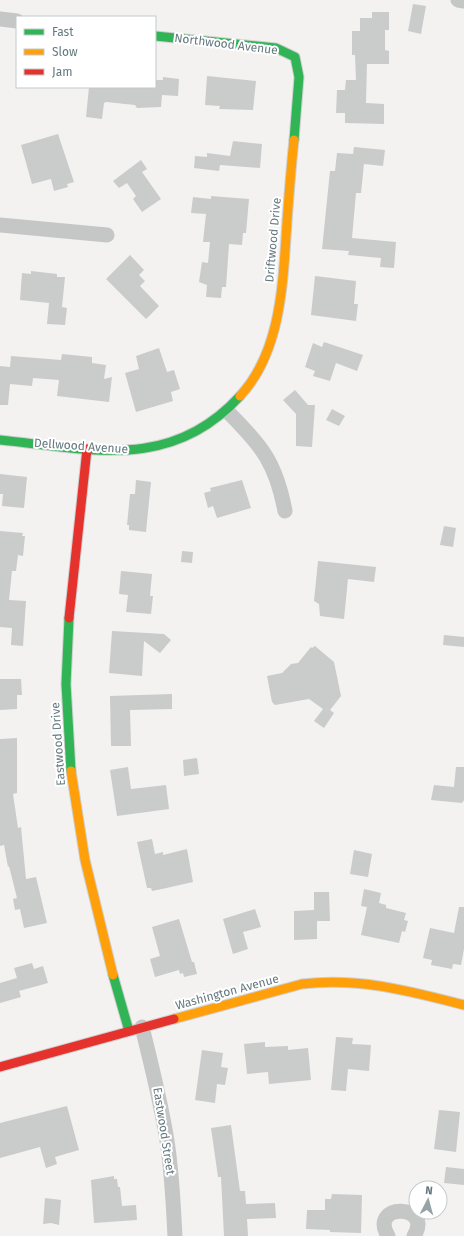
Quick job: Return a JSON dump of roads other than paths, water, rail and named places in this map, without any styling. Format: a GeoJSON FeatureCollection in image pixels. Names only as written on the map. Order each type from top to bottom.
{"type":"FeatureCollection","features":[{"type":"Feature","properties":{"kind":"street"},"geometry":{"type":"LineString","coordinates":[[458,0],[464,1]]}},
{"type":"Feature","properties":{"kind":"street"},"geometry":{"type":"LineString","coordinates":[[0,19],[16,21]]}},
{"type":"Feature","properties":{"kind":"street","name":"Northwood Avenue"},"geometry":{"type":"LineString","coordinates":[[156,36],[276,48],[294,57]]}},
{"type":"Feature","properties":{"kind":"street","name":"Driftwood Drive"},"geometry":{"type":"LineString","coordinates":[[228,412],[242,396],[259,370],[276,322],[284,258],[299,77],[298,67],[294,57]]}},
{"type":"Feature","properties":{"kind":"street"},"geometry":{"type":"LineString","coordinates":[[0,225],[107,235]]}},
{"type":"Feature","properties":{"kind":"street"},"geometry":{"type":"LineString","coordinates":[[228,412],[254,438],[267,457],[276,475],[285,511]]}},
{"type":"Feature","properties":{"kind":"street","name":"Dellwood Avenue"},"geometry":{"type":"LineString","coordinates":[[0,440],[116,451],[147,449],[182,439],[228,412]]}},
{"type":"Feature","properties":{"kind":"street","name":"Eastwood Drive"},"geometry":{"type":"LineString","coordinates":[[87,449],[70,611],[66,683],[74,794],[90,892],[135,1029]]}},
{"type":"Feature","properties":{"kind":"street","name":"Washington Avenue"},"geometry":{"type":"LineString","coordinates":[[0,1067],[135,1029],[302,984],[322,980],[371,982],[464,1005]]}},
{"type":"Feature","properties":{"kind":"street","name":"Eastwood Street"},"geometry":{"type":"LineString","coordinates":[[135,1029],[156,1081],[166,1136],[172,1187],[175,1236]]}},
{"type":"Feature","properties":{"kind":"street"},"geometry":{"type":"LineString","coordinates":[[388,1236],[384,1226],[386,1219],[390,1214],[398,1210],[405,1210],[416,1219],[418,1226],[414,1236]]}}]}
